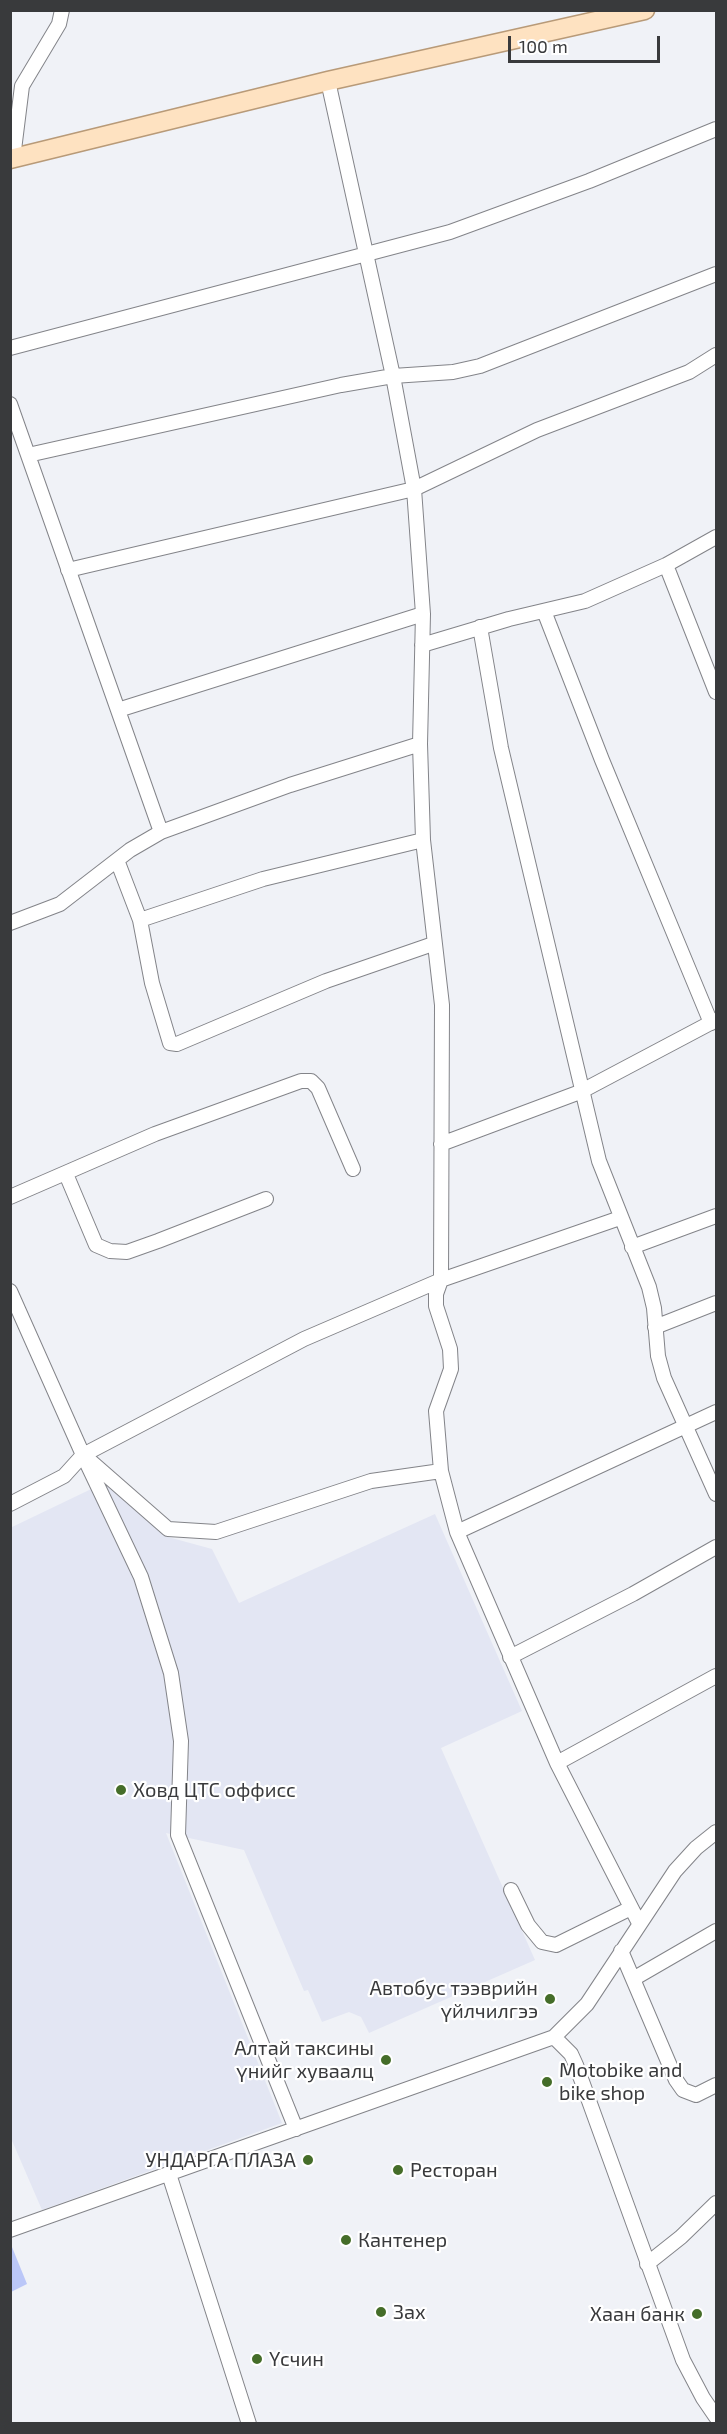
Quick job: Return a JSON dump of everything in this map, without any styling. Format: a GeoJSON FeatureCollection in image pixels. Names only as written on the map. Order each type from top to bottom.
{"type":"FeatureCollection","features":[{"type":"Feature","properties":{"kind":"main road"},"geometry":{"type":"LineString","coordinates":[[12,159],[328,81],[645,10]]}},
{"type":"Feature","properties":{"kind":"street"},"geometry":{"type":"LineString","coordinates":[[12,159],[22,86],[59,24],[62,10]]}},
{"type":"Feature","properties":{"kind":"street"},"geometry":{"type":"LineString","coordinates":[[328,81],[393,376],[414,489],[423,614],[420,744],[423,840],[433,944],[442,1005],[441,1280],[436,1294],[436,1306],[450,1349],[451,1369],[436,1411],[441,1471],[457,1532],[510,1657],[557,1763],[639,1923]]}},
{"type":"Feature","properties":{"kind":"street"},"geometry":{"type":"LineString","coordinates":[[10,348],[450,232],[589,181],[717,129]]}},
{"type":"Feature","properties":{"kind":"street"},"geometry":{"type":"LineString","coordinates":[[28,454],[393,376],[453,372],[480,366],[560,332],[717,274]]}},
{"type":"Feature","properties":{"kind":"street"},"geometry":{"type":"LineString","coordinates":[[68,570],[414,489],[537,430],[690,372],[717,355]]}},
{"type":"Feature","properties":{"kind":"street"},"geometry":{"type":"LineString","coordinates":[[10,404],[161,832]]}},
{"type":"Feature","properties":{"kind":"street"},"geometry":{"type":"LineString","coordinates":[[422,645],[480,627],[585,601],[666,565],[717,537]]}},
{"type":"Feature","properties":{"kind":"street"},"geometry":{"type":"LineString","coordinates":[[666,565],[717,692]]}},
{"type":"Feature","properties":{"kind":"street"},"geometry":{"type":"LineString","coordinates":[[441,1144],[580,1092],[714,1021],[607,771],[544,611]]}},
{"type":"Feature","properties":{"kind":"street"},"geometry":{"type":"LineString","coordinates":[[118,710],[423,614]]}},
{"type":"Feature","properties":{"kind":"street"},"geometry":{"type":"LineString","coordinates":[[480,627],[501,748],[557,978],[580,1092],[599,1161],[649,1287],[664,1378],[717,1494]]}},
{"type":"Feature","properties":{"kind":"street"},"geometry":{"type":"LineString","coordinates":[[10,923],[60,904],[117,860],[161,832],[290,785],[420,744]]}},
{"type":"Feature","properties":{"kind":"street"},"geometry":{"type":"LineString","coordinates":[[140,920],[263,879],[423,840]]}},
{"type":"Feature","properties":{"kind":"street"},"geometry":{"type":"LineString","coordinates":[[117,860],[140,920],[155,993],[170,1043],[177,1044],[326,981],[433,944]]}},
{"type":"Feature","properties":{"kind":"street"},"geometry":{"type":"LineString","coordinates":[[10,1197],[155,1134],[301,1081],[311,1081],[318,1088],[353,1169]]}},
{"type":"Feature","properties":{"kind":"street"},"geometry":{"type":"LineString","coordinates":[[66,1174],[96,1245],[110,1251],[127,1252],[266,1199]]}},
{"type":"Feature","properties":{"kind":"street"},"geometry":{"type":"LineString","coordinates":[[632,1247],[717,1216]]}},
{"type":"Feature","properties":{"kind":"street"},"geometry":{"type":"LineString","coordinates":[[10,1504],[64,1476],[83,1455],[304,1339],[441,1280],[620,1218]]}},
{"type":"Feature","properties":{"kind":"street"},"geometry":{"type":"LineString","coordinates":[[10,1291],[83,1455],[141,1577],[171,1673],[181,1741],[178,1835],[296,2129]]}},
{"type":"Feature","properties":{"kind":"street"},"geometry":{"type":"LineString","coordinates":[[655,1328],[717,1303]]}},
{"type":"Feature","properties":{"kind":"street"},"geometry":{"type":"LineString","coordinates":[[457,1532],[717,1412]]}},
{"type":"Feature","properties":{"kind":"street"},"geometry":{"type":"LineString","coordinates":[[83,1455],[168,1529],[216,1532],[371,1481],[441,1471]]}},
{"type":"Feature","properties":{"kind":"street"},"geometry":{"type":"LineString","coordinates":[[510,1657],[633,1594],[717,1547]]}},
{"type":"Feature","properties":{"kind":"street"},"geometry":{"type":"LineString","coordinates":[[557,1763],[717,1676]]}},
{"type":"Feature","properties":{"kind":"street"},"geometry":{"type":"LineString","coordinates":[[10,2230],[554,2037],[587,2004],[639,1923],[685,1858],[717,1832]]}},
{"type":"Feature","properties":{"kind":"street"},"geometry":{"type":"LineString","coordinates":[[512,1890],[528,1925],[542,1942],[556,1945],[631,1908]]}},
{"type":"Feature","properties":{"kind":"street"},"geometry":{"type":"LineString","coordinates":[[633,1979],[717,1931]]}},
{"type":"Feature","properties":{"kind":"street"},"geometry":{"type":"LineString","coordinates":[[621,1951],[676,2080],[683,2090],[696,2095],[717,2085]]}},
{"type":"Feature","properties":{"kind":"street"},"geometry":{"type":"LineString","coordinates":[[554,2037],[571,2054],[576,2065],[683,2360],[703,2398],[717,2417]]}},
{"type":"Feature","properties":{"kind":"street"},"geometry":{"type":"LineString","coordinates":[[169,2174],[249,2424]]}},
{"type":"Feature","properties":{"kind":"street"},"geometry":{"type":"LineString","coordinates":[[647,2264],[681,2237],[717,2203]]}},
{"type":"Feature","properties":{"kind":"shaded area"},"geometry":{"type":"Polygon","coordinates":[[[110,1480],[168,1537],[212,1549],[239,1603],[435,1514],[522,1711],[441,1748],[535,1960],[369,2033],[361,2017],[349,2012],[322,2022],[308,1990],[304,1991],[244,1850],[166,1833],[282,2123],[42,2210],[10,2136],[10,1528],[110,1480]]]}},
{"type":"Feature","properties":{"kind":"shaded area"},"geometry":{"type":"Polygon","coordinates":[[[12,2247],[27,2284],[11,2292],[10,2248],[12,2247]]]}},
{"type":"Feature","properties":{"kind":"place","name":"Ховд ЦТС оффисс"},"geometry":{"type":"Point","coordinates":[121,1790]}},
{"type":"Feature","properties":{"kind":"place","name":"Автобус тээврийн үйлчилгээ"},"geometry":{"type":"Point","coordinates":[550,1999]}},
{"type":"Feature","properties":{"kind":"place","name":"Алтай таксины үнийг хуваалц"},"geometry":{"type":"Point","coordinates":[386,2060]}},
{"type":"Feature","properties":{"kind":"place","name":"Motobike and bike shop"},"geometry":{"type":"Point","coordinates":[547,2082]}},
{"type":"Feature","properties":{"kind":"place","name":"УНДАРГА ПЛАЗА"},"geometry":{"type":"Point","coordinates":[308,2160]}},
{"type":"Feature","properties":{"kind":"place","name":"Ресторан"},"geometry":{"type":"Point","coordinates":[398,2170]}},
{"type":"Feature","properties":{"kind":"place","name":"Кантенер"},"geometry":{"type":"Point","coordinates":[346,2240]}},
{"type":"Feature","properties":{"kind":"place","name":"Зах"},"geometry":{"type":"Point","coordinates":[381,2312]}},
{"type":"Feature","properties":{"kind":"place","name":"Хаан банк"},"geometry":{"type":"Point","coordinates":[697,2314]}},
{"type":"Feature","properties":{"kind":"place","name":"Үсчин"},"geometry":{"type":"Point","coordinates":[257,2359]}}]}
